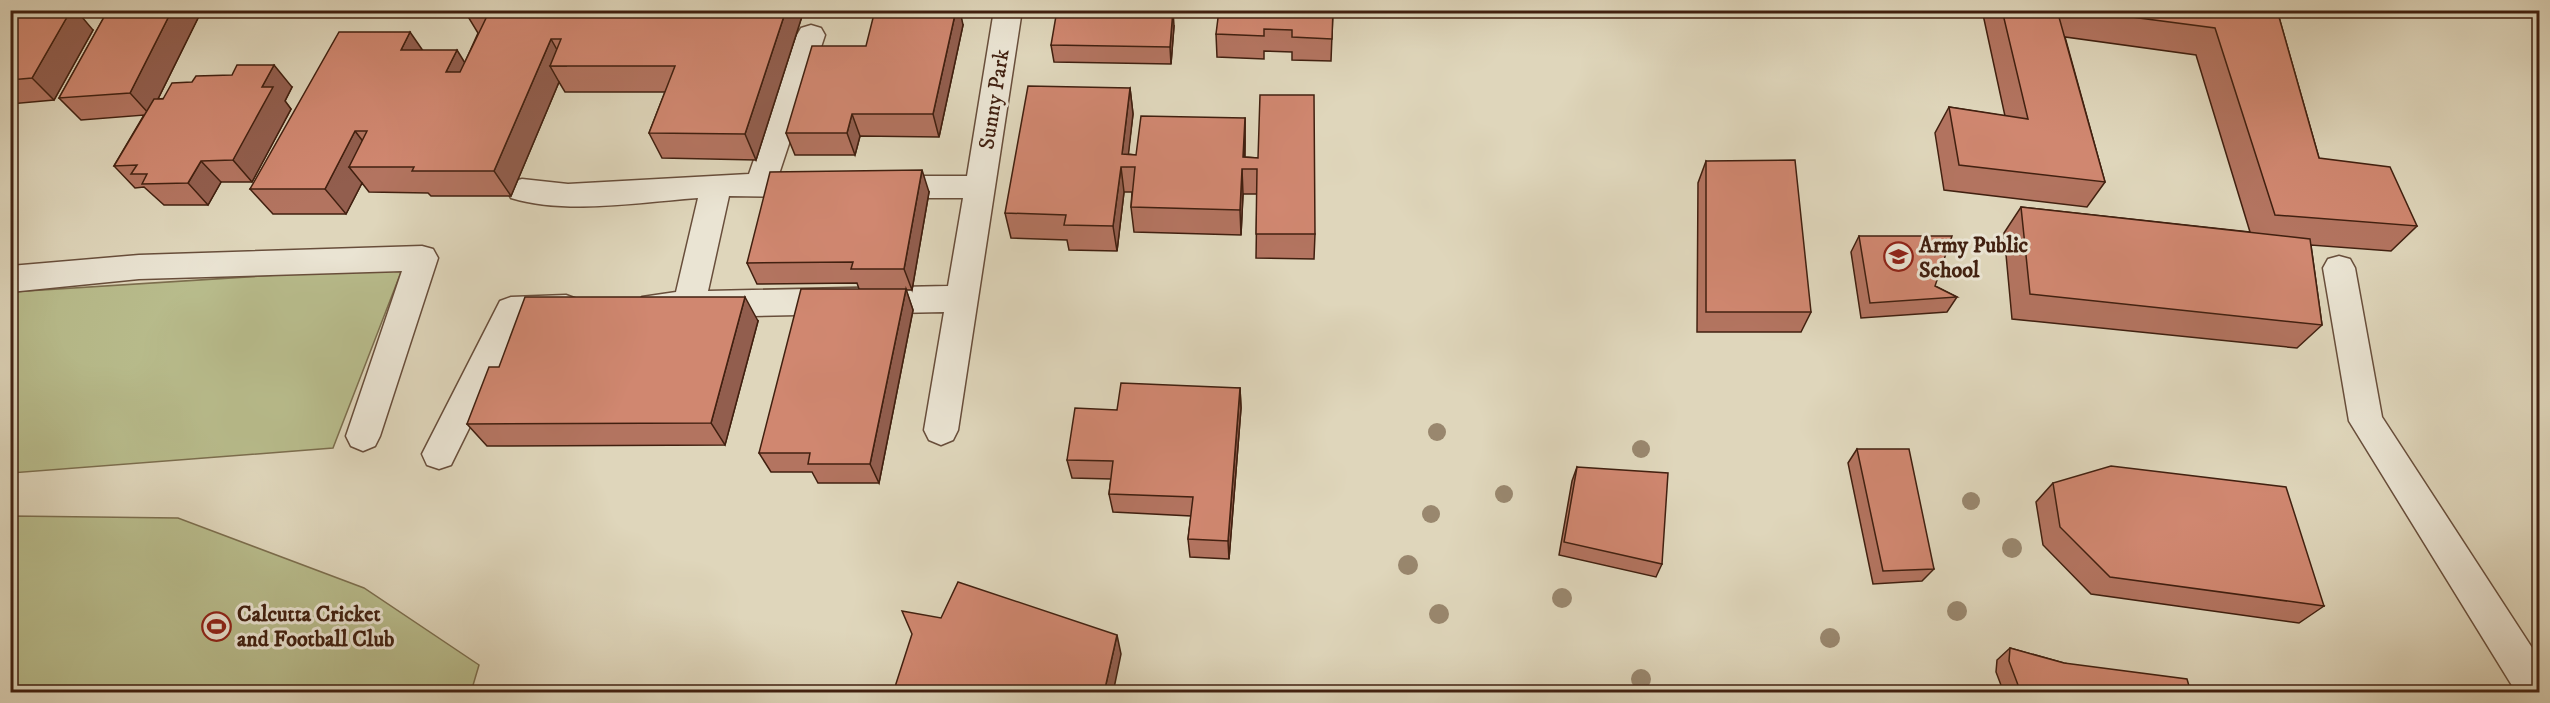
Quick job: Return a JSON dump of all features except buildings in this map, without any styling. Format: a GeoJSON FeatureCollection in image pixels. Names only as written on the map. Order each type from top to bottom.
{"type":"FeatureCollection","features":[{"type":"Feature","properties":{"kind":"street","name":"Sunny Park"},"geometry":{"type":"LineString","coordinates":[[941,430],[1008,10]]}},
{"type":"Feature","properties":{"kind":"street"},"geometry":{"type":"LineString","coordinates":[[760,186],[811,35]]}},
{"type":"Feature","properties":{"kind":"street"},"geometry":{"type":"LineString","coordinates":[[522,190],[568,195],[716,185],[979,187]]}},
{"type":"Feature","properties":{"kind":"street"},"geometry":{"type":"LineString","coordinates":[[689,304],[716,185]]}},
{"type":"Feature","properties":{"kind":"street"},"geometry":{"type":"LineString","coordinates":[[10,279],[139,267],[422,258],[363,436]]}},
{"type":"Feature","properties":{"kind":"street"},"geometry":{"type":"LineString","coordinates":[[2339,268],[2366,421],[2538,693]]}},
{"type":"Feature","properties":{"kind":"street"},"geometry":{"type":"LineString","coordinates":[[630,306],[962,299]]}},
{"type":"Feature","properties":{"kind":"street"},"geometry":{"type":"LineString","coordinates":[[439,454],[512,310],[594,308]]}},
{"type":"Feature","properties":{"kind":"green space"},"geometry":{"type":"Polygon","coordinates":[[[403,267],[333,448],[11,473],[11,292],[403,267]]]}},
{"type":"Feature","properties":{"kind":"green space","name":"Calcutta Cricket and Football Club"},"geometry":{"type":"Polygon","coordinates":[[[11,516],[178,518],[364,588],[479,665],[471,692],[11,692],[11,516]]]}},
{"type":"Feature","properties":{"kind":"place","name":"Army Public School"},"geometry":{"type":"Point","coordinates":[1898,257]}},
{"type":"Feature","properties":{"kind":"place","name":"Calcutta Cricket and Football Club"},"geometry":{"type":"Point","coordinates":[216,626]}}]}
